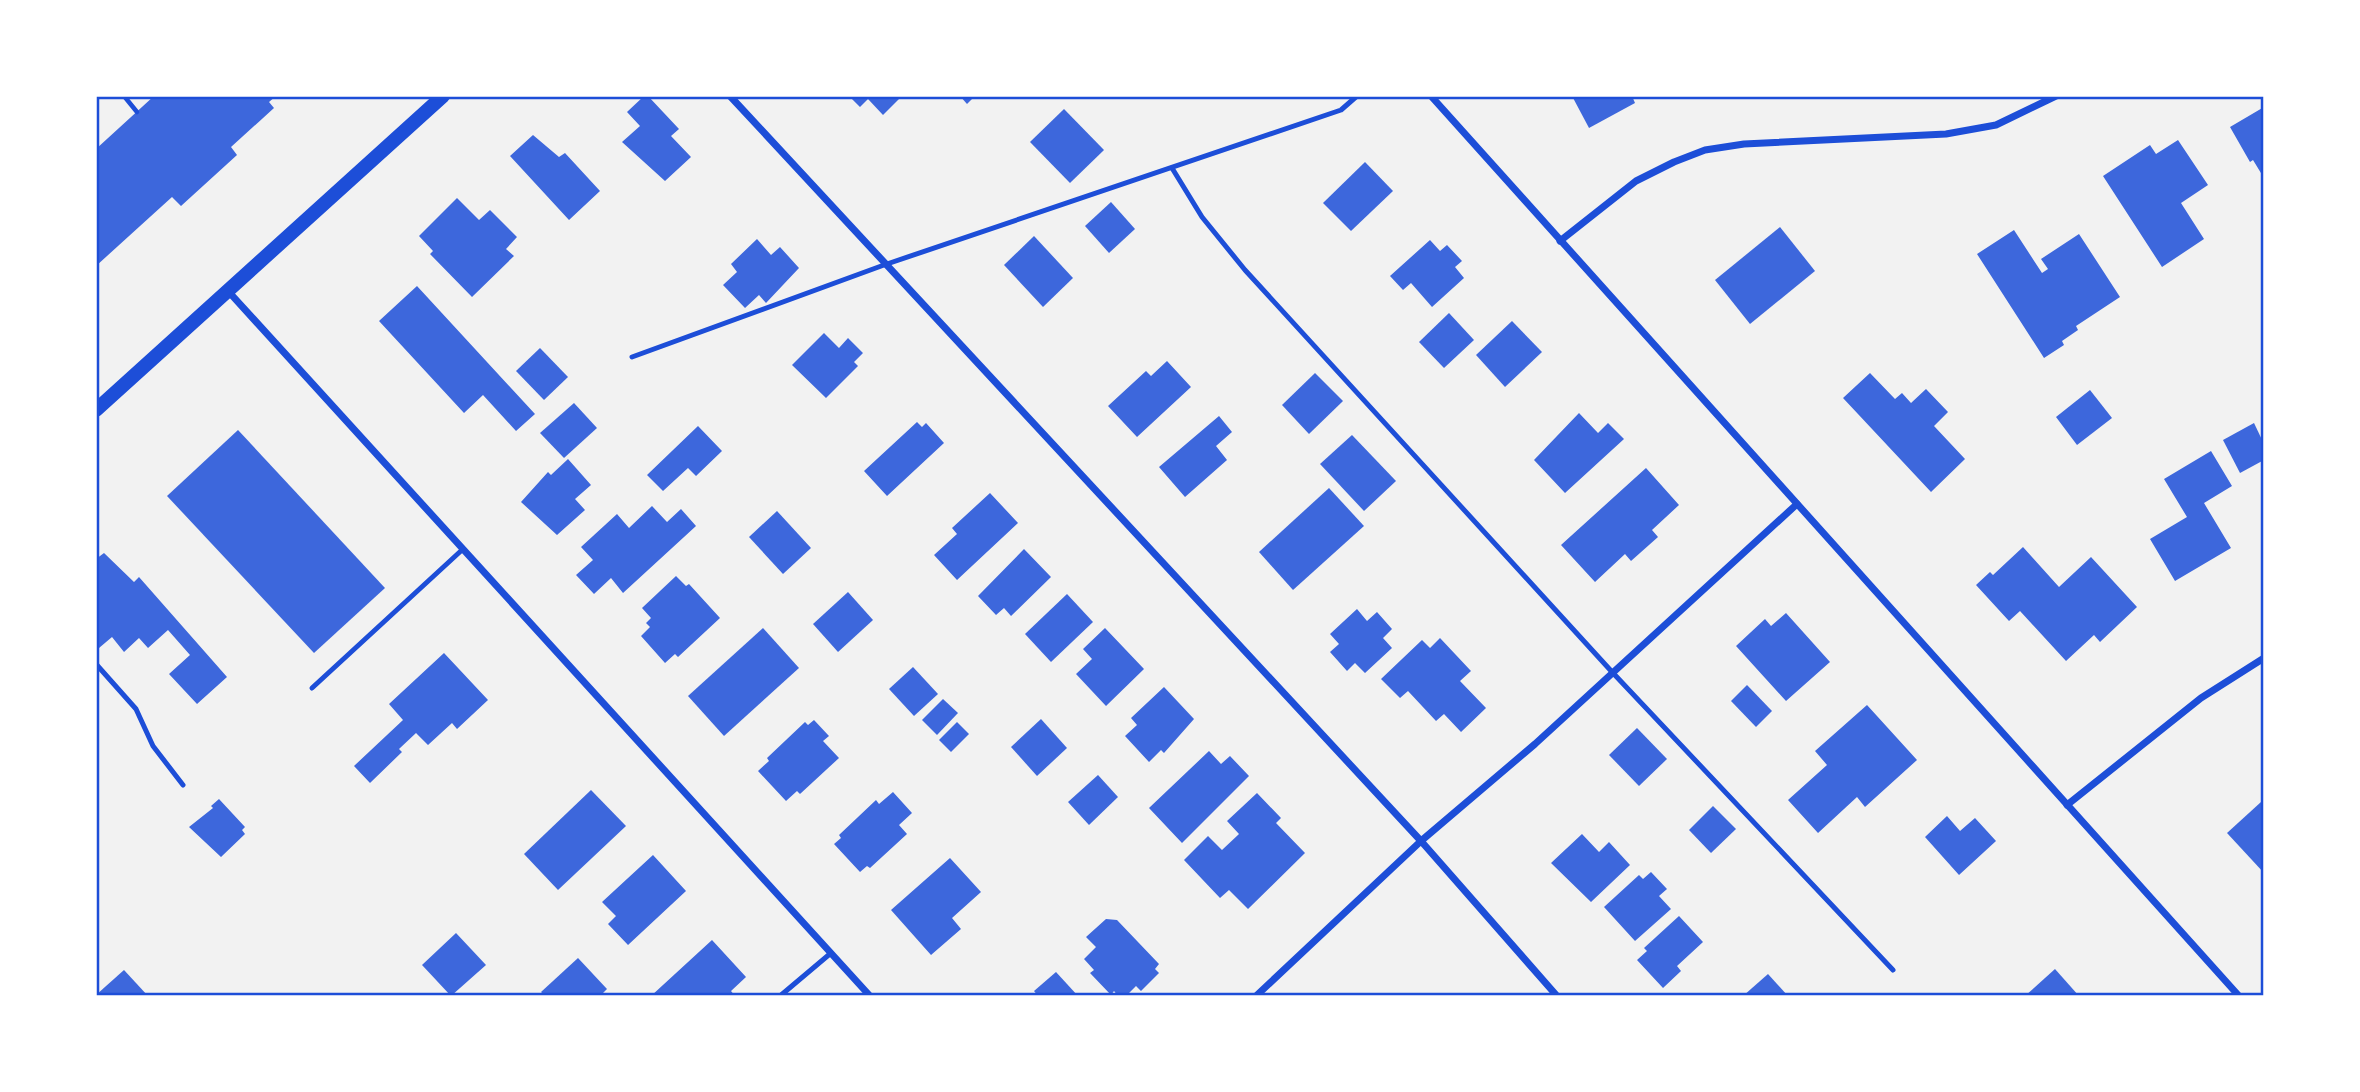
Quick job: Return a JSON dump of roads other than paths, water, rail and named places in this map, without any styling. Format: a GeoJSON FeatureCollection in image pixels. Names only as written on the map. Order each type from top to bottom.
{"type":"FeatureCollection","features":[{"type":"Feature","properties":{"kind":"main road"},"geometry":{"type":"LineString","coordinates":[[96,410],[443,96]]}},
{"type":"Feature","properties":{"kind":"street"},"geometry":{"type":"LineString","coordinates":[[730,96],[1421,841],[1557,996]]}},
{"type":"Feature","properties":{"kind":"street"},"geometry":{"type":"LineString","coordinates":[[1431,96],[2238,996]]}},
{"type":"Feature","properties":{"kind":"street"},"geometry":{"type":"LineString","coordinates":[[1560,241],[1636,181],[1705,150],[1744,144],[1946,134],[1996,125],[2056,96]]}},
{"type":"Feature","properties":{"kind":"street"},"geometry":{"type":"LineString","coordinates":[[228,291],[870,996]]}},
{"type":"Feature","properties":{"kind":"street"},"geometry":{"type":"LineString","coordinates":[[1256,996],[1421,841],[1613,673],[1797,505]]}},
{"type":"Feature","properties":{"kind":"street"},"geometry":{"type":"LineString","coordinates":[[2067,805],[2201,698],[2264,658]]}},
{"type":"Feature","properties":{"kind":"lane"},"geometry":{"type":"LineString","coordinates":[[632,357],[884,265],[1341,110],[1357,96]]}},
{"type":"Feature","properties":{"kind":"lane"},"geometry":{"type":"LineString","coordinates":[[1172,168],[1202,217],[1245,270],[1613,673],[1893,970]]}},
{"type":"Feature","properties":{"kind":"lane"},"geometry":{"type":"LineString","coordinates":[[312,688],[463,549]]}},
{"type":"Feature","properties":{"kind":"lane"},"geometry":{"type":"LineString","coordinates":[[96,664],[136,709],[153,746],[183,785]]}},
{"type":"Feature","properties":{"kind":"lane"},"geometry":{"type":"LineString","coordinates":[[780,996],[831,953]]}}]}
